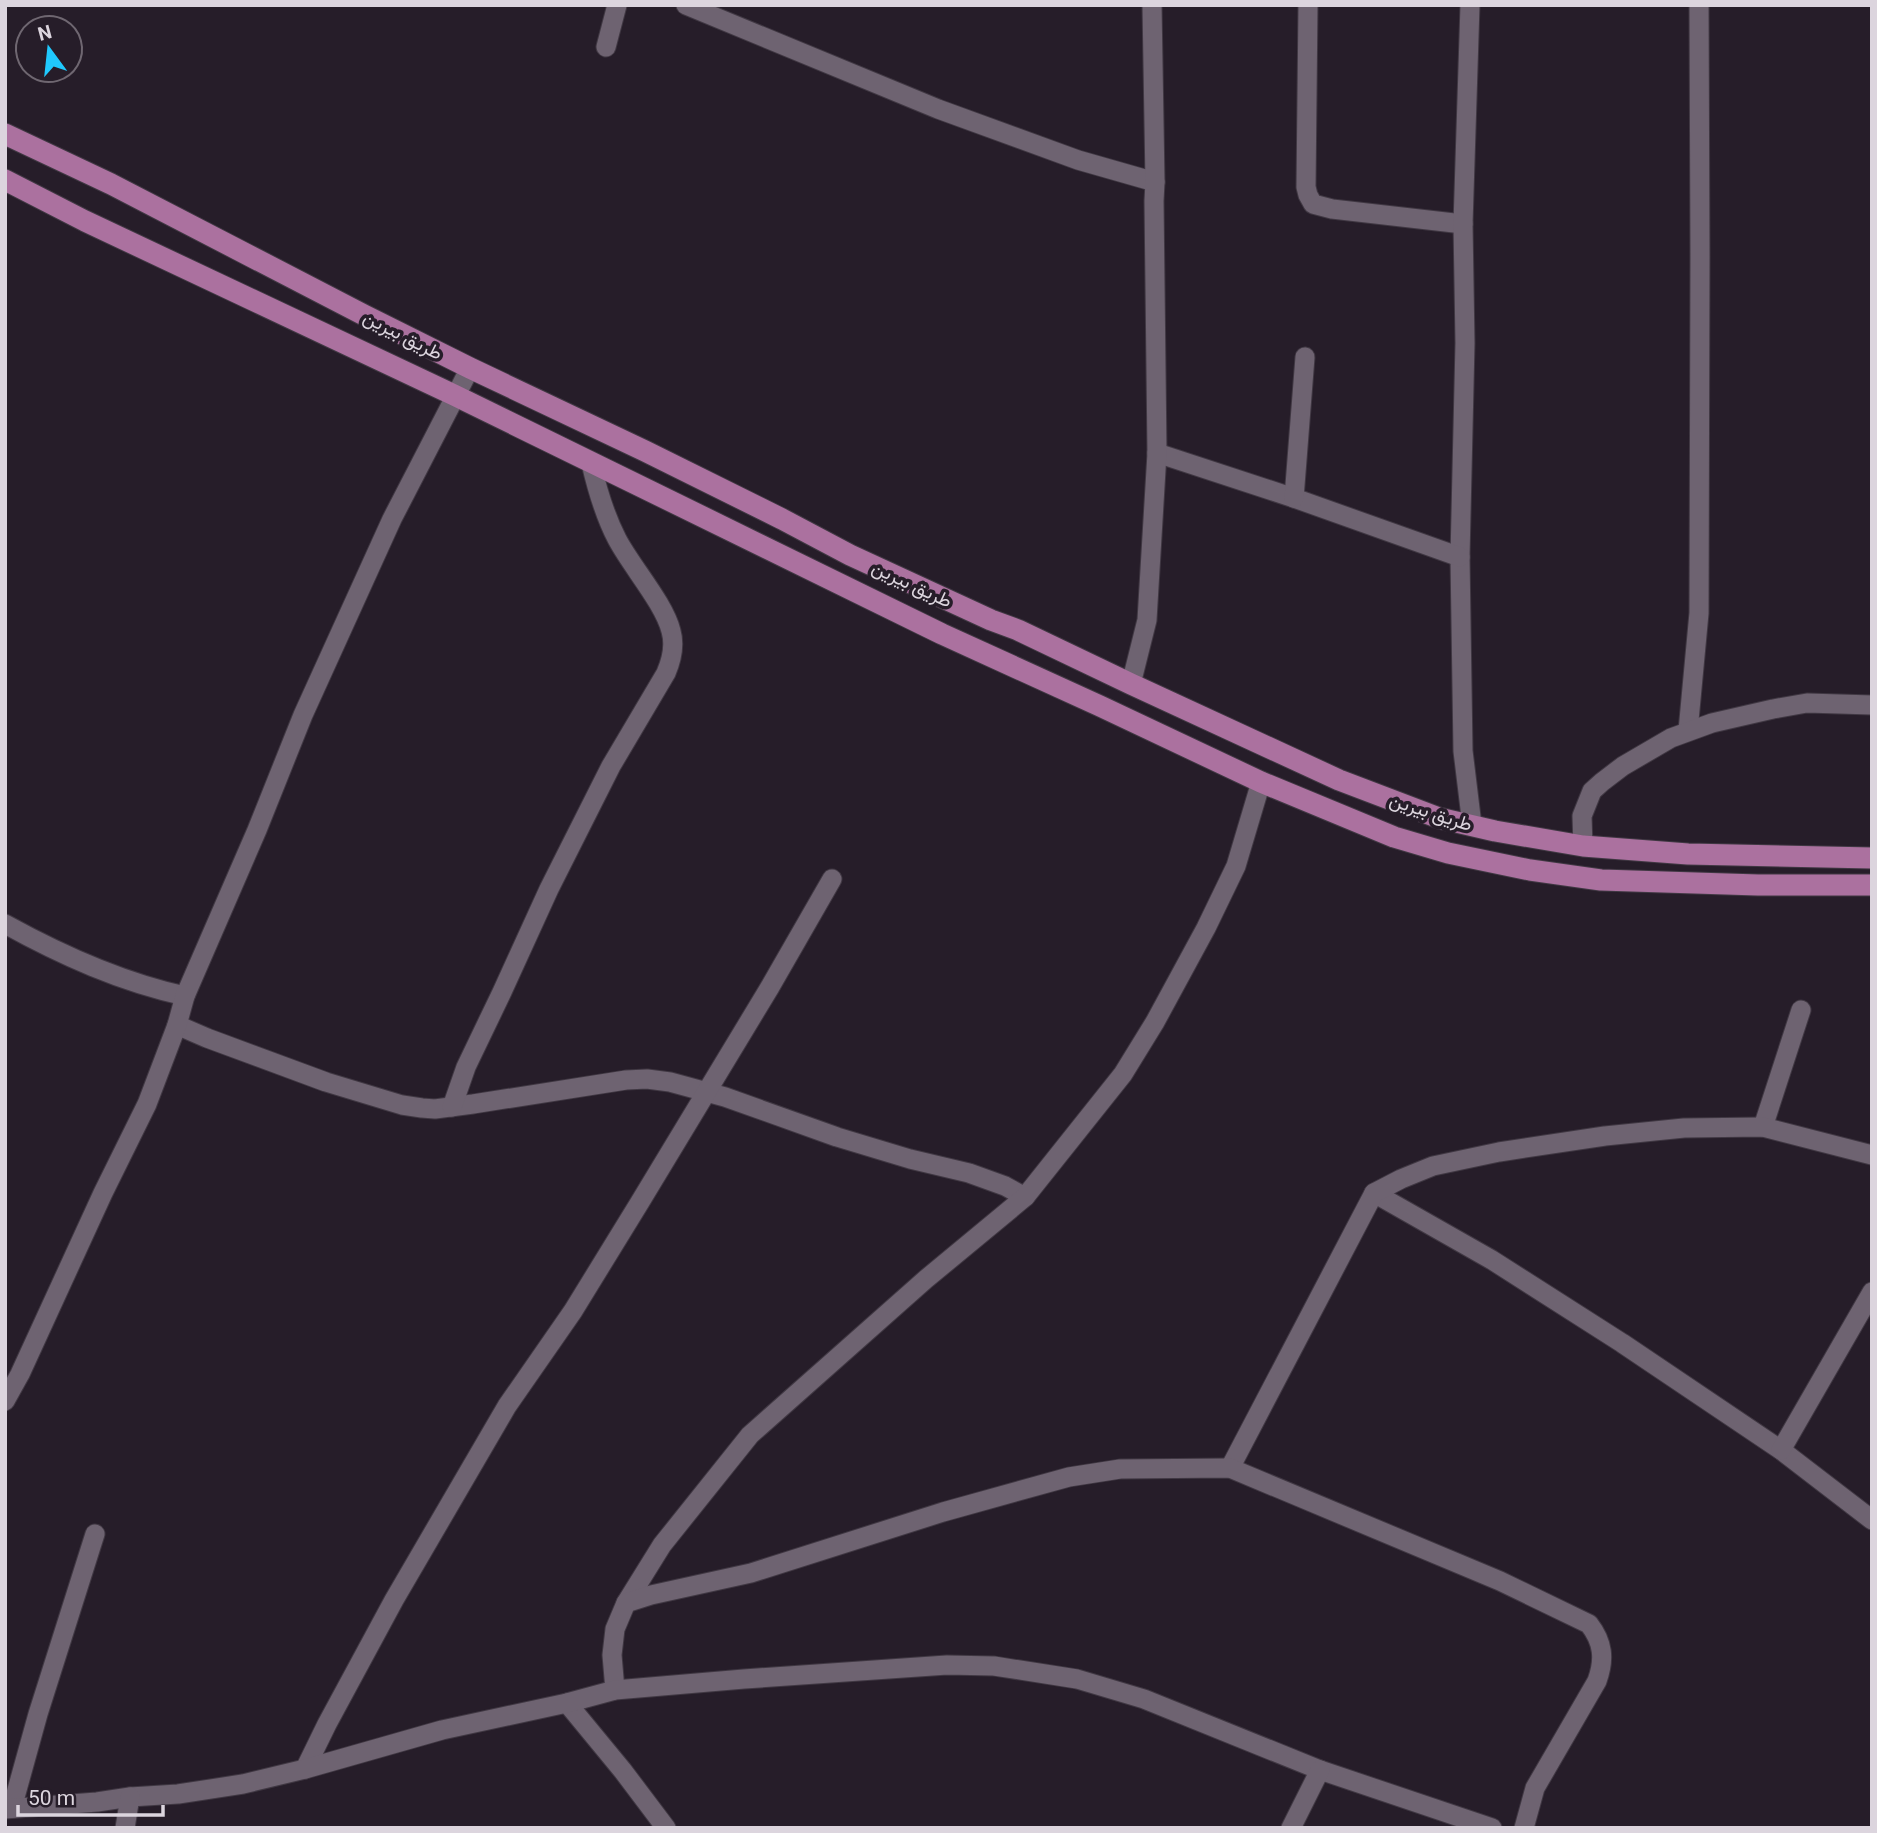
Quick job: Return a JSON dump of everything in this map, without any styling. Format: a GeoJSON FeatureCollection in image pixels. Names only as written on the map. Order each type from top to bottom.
{"type":"FeatureCollection","features":[{"type":"Feature","properties":{"kind":"main road","name":"طريق بيرين"},"geometry":{"type":"LineString","coordinates":[[5,134],[111,184],[470,368],[645,451],[850,555],[1339,780],[1439,818],[1583,846],[1688,854],[1872,858]]}},
{"type":"Feature","properties":{"kind":"main road","name":"طريق بيرين"},"geometry":{"type":"LineString","coordinates":[[5,180],[97,227],[454,395],[942,634],[1261,782],[1394,837],[1448,853],[1530,870],[1601,880],[1758,886],[1872,885]]}},
{"type":"Feature","properties":{"kind":"main road"},"geometry":{"type":"LineString","coordinates":[[942,634],[957,604]]}},
{"type":"Feature","properties":{"kind":"street"},"geometry":{"type":"LineString","coordinates":[[606,47],[617,5]]}},
{"type":"Feature","properties":{"kind":"street"},"geometry":{"type":"LineString","coordinates":[[686,5],[939,108],[1078,160],[1155,182]]}},
{"type":"Feature","properties":{"kind":"street"},"geometry":{"type":"LineString","coordinates":[[1131,684],[1147,620],[1157,453],[1152,5]]}},
{"type":"Feature","properties":{"kind":"street"},"geometry":{"type":"LineString","coordinates":[[1308,5],[1306,187],[1313,204],[1332,209],[1463,224]]}},
{"type":"Feature","properties":{"kind":"street"},"geometry":{"type":"LineString","coordinates":[[1470,5],[1463,224],[1465,343],[1460,557],[1463,751],[1472,825]]}},
{"type":"Feature","properties":{"kind":"street"},"geometry":{"type":"LineString","coordinates":[[1688,731],[1699,613],[1699,5]]}},
{"type":"Feature","properties":{"kind":"street"},"geometry":{"type":"LineString","coordinates":[[1294,498],[1306,358]]}},
{"type":"Feature","properties":{"kind":"street"},"geometry":{"type":"LineString","coordinates":[[5,1401],[147,1104],[185,996],[257,830],[303,715],[391,519],[470,368]]}},
{"type":"Feature","properties":{"kind":"street"},"geometry":{"type":"LineString","coordinates":[[1157,453],[1460,557]]}},
{"type":"Feature","properties":{"kind":"street"},"geometry":{"type":"LineString","coordinates":[[452,1107],[466,1067],[549,889],[611,766],[671,662],[673,642],[670,628],[657,601],[631,565],[607,520],[591,463]]}},
{"type":"Feature","properties":{"kind":"street"},"geometry":{"type":"LineString","coordinates":[[1583,846],[1582,816],[1592,792],[1623,766],[1651,748],[1712,723],[1773,709],[1807,703],[1872,705]]}},
{"type":"Feature","properties":{"kind":"street"},"geometry":{"type":"LineString","coordinates":[[615,1690],[611,1655],[615,1629],[626,1603],[662,1545],[750,1435],[926,1279],[1025,1196],[1123,1074],[1155,1022],[1236,866],[1261,782]]}},
{"type":"Feature","properties":{"kind":"street"},"geometry":{"type":"LineString","coordinates":[[305,1769],[394,1600],[507,1406],[573,1311],[770,987],[832,879]]}},
{"type":"Feature","properties":{"kind":"street"},"geometry":{"type":"LineString","coordinates":[[5,924],[104,973],[150,989],[185,996]]}},
{"type":"Feature","properties":{"kind":"street"},"geometry":{"type":"LineString","coordinates":[[1763,1127],[1801,1010]]}},
{"type":"Feature","properties":{"kind":"street"},"geometry":{"type":"LineString","coordinates":[[177,1025],[326,1082],[402,1105],[422,1108],[452,1107],[626,1080],[670,1082],[743,1102],[837,1137],[969,1173],[1025,1196]]}},
{"type":"Feature","properties":{"kind":"street"},"geometry":{"type":"LineString","coordinates":[[1230,1468],[1374,1193],[1433,1166],[1500,1152],[1605,1136],[1684,1128],[1763,1127],[1872,1155]]}},
{"type":"Feature","properties":{"kind":"street"},"geometry":{"type":"LineString","coordinates":[[1374,1193],[1503,1267],[1622,1343],[1781,1450],[1872,1520]]}},
{"type":"Feature","properties":{"kind":"street"},"geometry":{"type":"LineString","coordinates":[[1781,1450],[1872,1292]]}},
{"type":"Feature","properties":{"kind":"street"},"geometry":{"type":"LineString","coordinates":[[626,1603],[751,1573],[943,1512],[1069,1477],[1120,1469],[1230,1468],[1500,1581],[1588,1623],[1597,1634],[1602,1652],[1602,1667],[1597,1681],[1535,1788],[1524,1828]]}},
{"type":"Feature","properties":{"kind":"street"},"geometry":{"type":"LineString","coordinates":[[95,1534],[8,1809],[178,1794],[230,1786],[305,1769],[442,1730],[615,1690],[947,1665],[994,1666],[1077,1679],[1144,1699],[1320,1770],[1492,1828]]}},
{"type":"Feature","properties":{"kind":"street"},"geometry":{"type":"LineString","coordinates":[[566,1703],[666,1828]]}},
{"type":"Feature","properties":{"kind":"street"},"geometry":{"type":"LineString","coordinates":[[1292,1828],[1320,1770]]}},
{"type":"Feature","properties":{"kind":"street"},"geometry":{"type":"LineString","coordinates":[[125,1828],[130,1797]]}}]}
